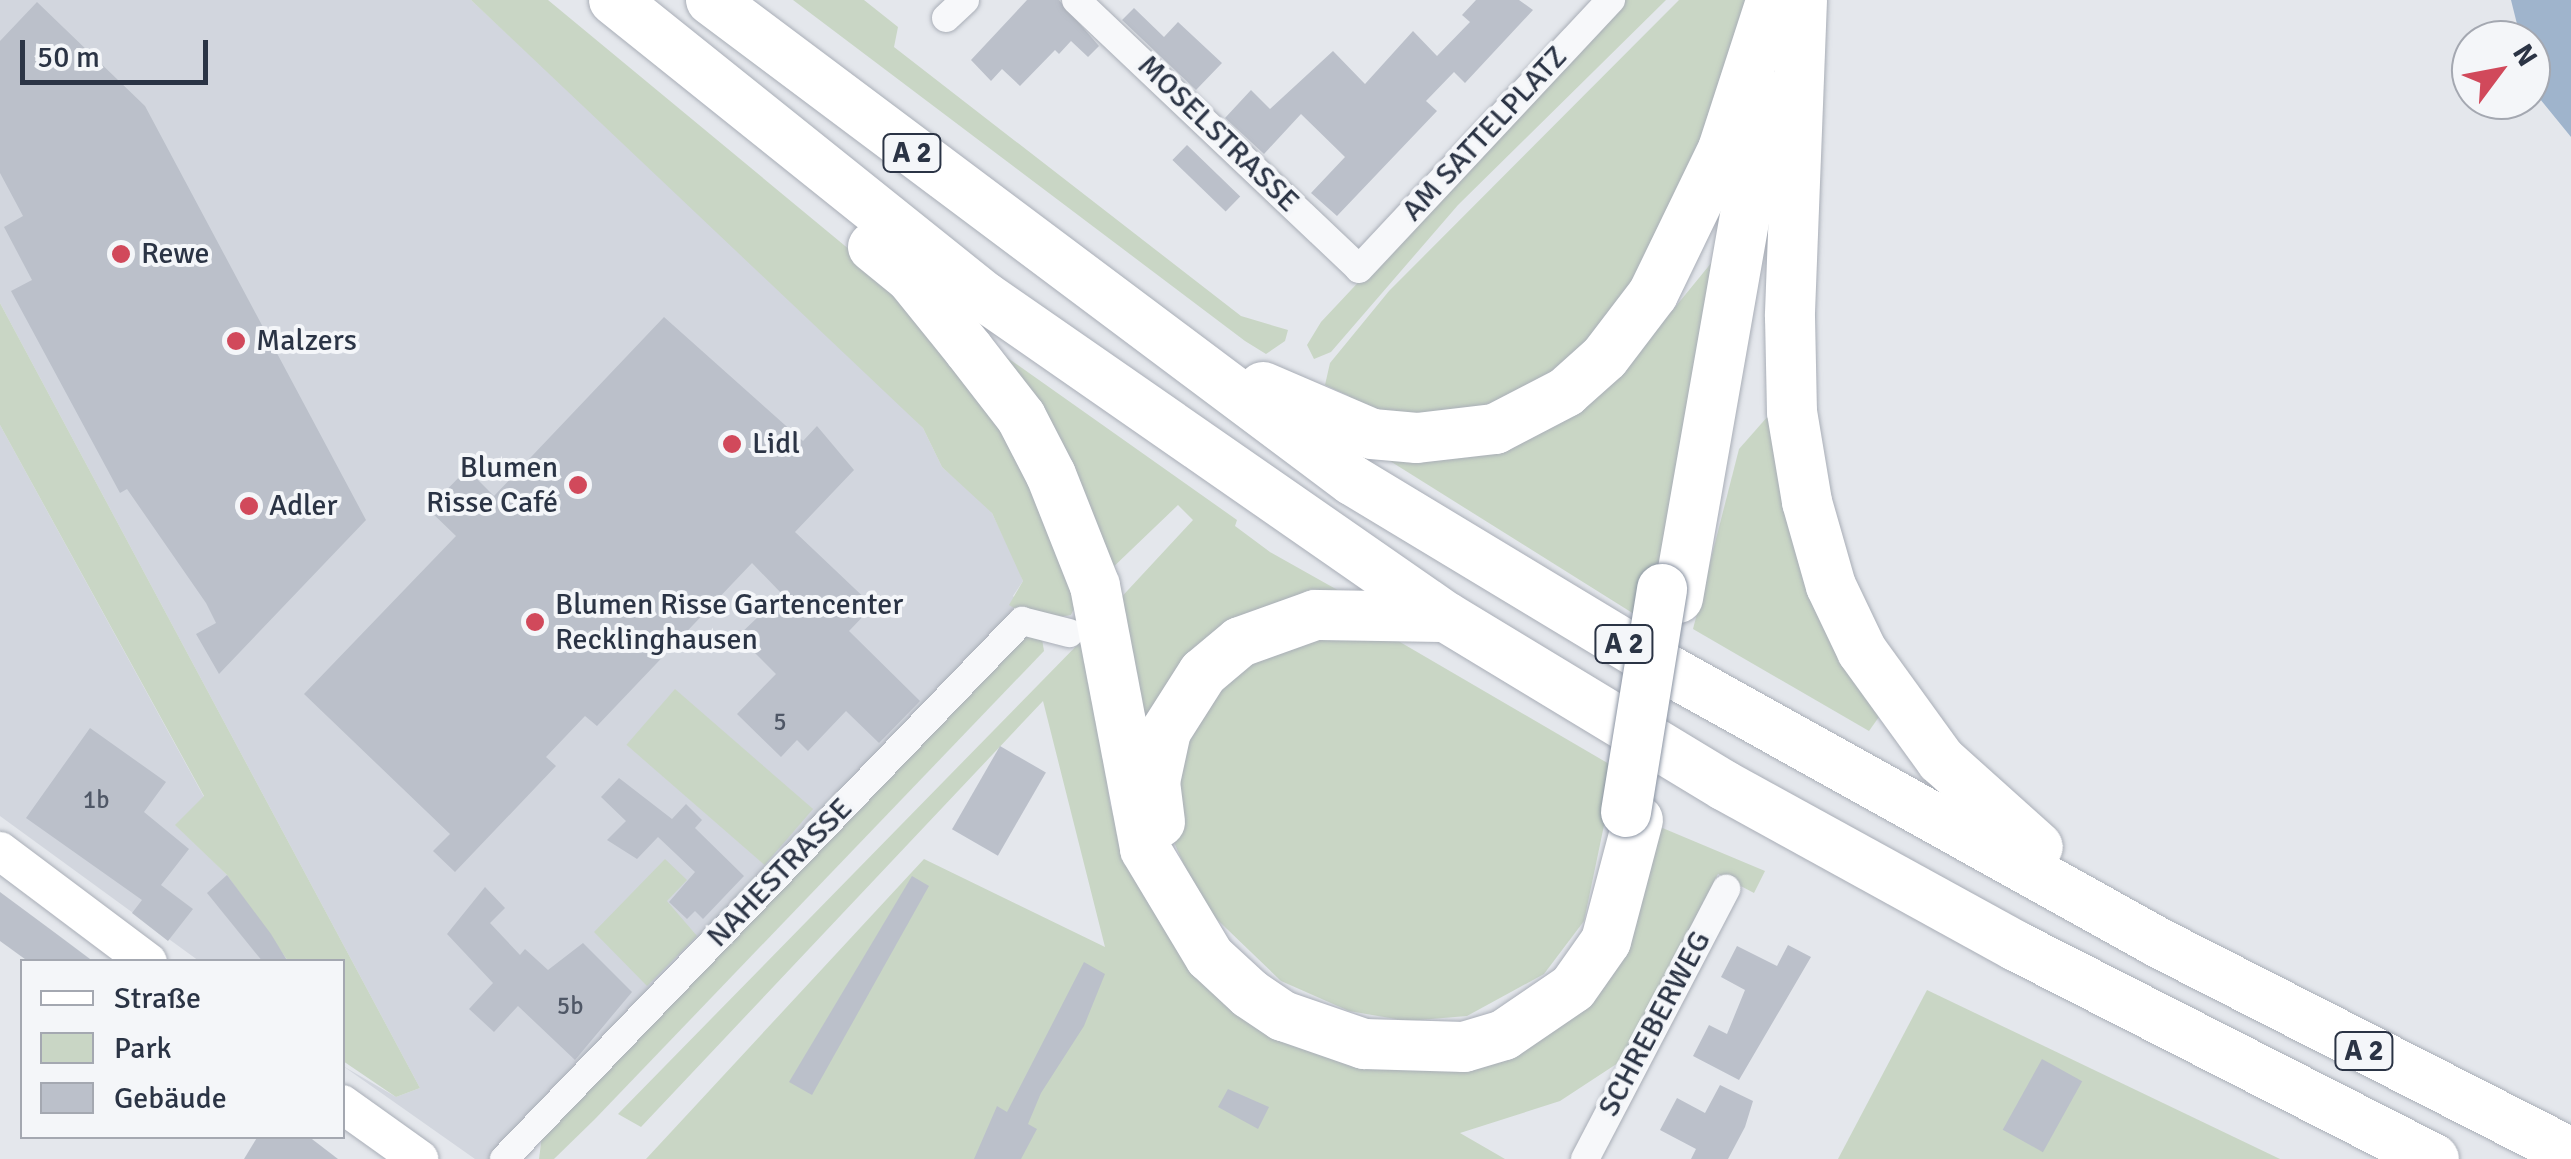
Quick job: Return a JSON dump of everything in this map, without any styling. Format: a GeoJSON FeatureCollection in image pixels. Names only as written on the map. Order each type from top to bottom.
{"type":"FeatureCollection","features":[{"type":"Feature","properties":{"kind":"highway","name":"A 2"},"geometry":{"type":"LineString","coordinates":[[614,0],[756,118],[985,297],[1446,617],[1811,834],[2434,1159]]}},
{"type":"Feature","properties":{"kind":"highway","name":"A 2"},"geometry":{"type":"LineString","coordinates":[[711,0],[1112,306],[1352,480],[1652,661],[2159,943],[2571,1153]]}},
{"type":"Feature","properties":{"kind":"highway"},"geometry":{"type":"LineString","coordinates":[[756,118],[818,203],[911,278],[1021,417],[1089,612],[1132,808],[1168,896],[1210,957],[1250,994],[1313,1028],[1424,1050],[1464,1048],[1538,1018],[1573,988],[1606,941],[1782,1]]}},
{"type":"Feature","properties":{"kind":"highway"},"geometry":{"type":"LineString","coordinates":[[1112,306],[1311,412],[1372,434],[1453,438],[1520,421],[1588,374],[1653,294],[1723,148],[1782,1]]}},
{"type":"Feature","properties":{"kind":"highway"},"geometry":{"type":"LineString","coordinates":[[1782,1],[1794,113],[1792,412],[1831,586],[1862,651],[1941,760],[1989,810],[2159,943]]}},
{"type":"Feature","properties":{"kind":"highway"},"geometry":{"type":"LineString","coordinates":[[1446,617],[1315,616],[1276,624],[1240,642],[1181,699],[1154,782],[1161,829],[1201,918],[1241,964],[1277,993],[1345,1022],[1428,1032],[1486,1022],[1538,993],[1574,957],[1600,916],[1632,816]]}},
{"type":"Feature","properties":{"kind":"street","name":"MOSELSTRASSE"},"geometry":{"type":"LineString","coordinates":[[1076,0],[1360,269]]}},
{"type":"Feature","properties":{"kind":"street","name":"AM SATTELPLATZ"},"geometry":{"type":"LineString","coordinates":[[1360,269],[1611,0]]}},
{"type":"Feature","properties":{"kind":"street","name":"NAHESTRASSE"},"geometry":{"type":"LineString","coordinates":[[504,1159],[1022,621],[1089,612]]}},
{"type":"Feature","properties":{"kind":"street"},"geometry":{"type":"LineString","coordinates":[[0,852],[144,959]]}},
{"type":"Feature","properties":{"kind":"street","name":"SCHREBERWEG"},"geometry":{"type":"LineString","coordinates":[[1585,1159],[1726,889]]}},
{"type":"Feature","properties":{"kind":"street"},"geometry":{"type":"LineString","coordinates":[[345,1106],[419,1159]]}},
{"type":"Feature","properties":{"kind":"shaded area"},"geometry":{"type":"Polygon","coordinates":[[[0,0],[471,0],[886,388],[923,428],[942,467],[990,509],[1023,581],[1013,596],[1036,621],[1033,630],[521,1159],[475,1159],[345,1067],[396,1097],[420,1088],[0,303],[0,0]]]}},
{"type":"Feature","properties":{"kind":"shaded area"},"geometry":{"type":"Polygon","coordinates":[[[0,425],[204,797],[176,825],[227,875],[287,959],[196,959],[0,816],[0,425]]]}},
{"type":"Feature","properties":{"kind":"green space"},"geometry":{"type":"Polygon","coordinates":[[[471,0],[548,0],[885,279],[1009,431],[1078,600],[1071,615],[1036,621],[1009,605],[1023,581],[992,513],[942,467],[923,428],[471,0]]]}},
{"type":"Feature","properties":{"kind":"green space"},"geometry":{"type":"Polygon","coordinates":[[[793,0],[864,0],[898,27],[894,47],[1241,316],[1288,330],[1285,341],[1266,354],[1245,341],[793,0]]]}},
{"type":"Feature","properties":{"kind":"green space"},"geometry":{"type":"Polygon","coordinates":[[[1623,0],[1666,0],[1458,205],[1331,352],[1314,359],[1307,345],[1321,322],[1623,0]]]}},
{"type":"Feature","properties":{"kind":"green space"},"geometry":{"type":"Polygon","coordinates":[[[1679,0],[1752,0],[1719,116],[1634,285],[1570,366],[1475,417],[1342,410],[1349,396],[1325,385],[1330,363],[1389,291],[1679,0]]]}},
{"type":"Feature","properties":{"kind":"green space"},"geometry":{"type":"Polygon","coordinates":[[[1712,262],[1662,566],[1642,619],[1382,456],[1614,382],[1712,262]]]}},
{"type":"Feature","properties":{"kind":"green space"},"geometry":{"type":"Polygon","coordinates":[[[0,303],[420,1088],[396,1097],[345,1062],[345,959],[287,959],[227,875],[175,825],[204,796],[0,425],[0,303]]]}},
{"type":"Feature","properties":{"kind":"green space"},"geometry":{"type":"Polygon","coordinates":[[[978,337],[1237,520],[1235,526],[1270,552],[1350,597],[1146,732],[1115,604],[1193,520],[1178,505],[1107,573],[978,337]]]}},
{"type":"Feature","properties":{"kind":"green space"},"geometry":{"type":"Polygon","coordinates":[[[1776,407],[1881,714],[1869,731],[1693,629],[1739,449],[1776,407]]]}},
{"type":"Feature","properties":{"kind":"green space"},"geometry":{"type":"Polygon","coordinates":[[[1376,628],[1616,768],[1584,921],[1544,974],[1467,1016],[1407,1021],[1349,1011],[1281,981],[1201,904],[1170,833],[1169,761],[1250,648],[1376,628]]]}},
{"type":"Feature","properties":{"kind":"green space"},"geometry":{"type":"Polygon","coordinates":[[[1033,630],[1041,633],[1044,651],[595,1119],[554,1159],[539,1159],[542,1136],[1033,630]]]}},
{"type":"Feature","properties":{"kind":"green space"},"geometry":{"type":"Polygon","coordinates":[[[1086,636],[1110,804],[1129,862],[1260,1021],[1534,1036],[1653,824],[1765,871],[1754,893],[1718,874],[1621,1061],[1560,1101],[1460,1133],[1505,1159],[646,1159],[924,859],[1105,947],[1043,701],[641,1127],[618,1114],[1086,636]]]}},
{"type":"Feature","properties":{"kind":"green space"},"geometry":{"type":"Polygon","coordinates":[[[675,689],[813,809],[765,865],[626,745],[675,689]]]}},
{"type":"Feature","properties":{"kind":"green space"},"geometry":{"type":"Polygon","coordinates":[[[665,859],[687,880],[667,901],[697,936],[647,986],[594,932],[665,859]]]}},
{"type":"Feature","properties":{"kind":"green space"},"geometry":{"type":"Polygon","coordinates":[[[1927,990],[2280,1159],[1838,1159],[1927,990]]]}},
{"type":"Feature","properties":{"kind":"water"},"geometry":{"type":"Polygon","coordinates":[[[2511,0],[2571,0],[2571,137],[2551,112],[2551,20],[2516,20],[2511,0]]]}},
{"type":"Feature","properties":{"kind":"building"},"geometry":{"type":"Polygon","coordinates":[[[1027,0],[1059,0],[1099,46],[1088,57],[1071,41],[1059,54],[1055,50],[1020,86],[1002,69],[991,81],[971,60],[1027,0]]]}},
{"type":"Feature","properties":{"kind":"building"},"geometry":{"type":"Polygon","coordinates":[[[1476,0],[1519,0],[1533,10],[1465,83],[1454,72],[1426,101],[1437,111],[1337,216],[1311,193],[1345,157],[1301,114],[1264,154],[1225,118],[1251,90],[1270,109],[1333,51],[1365,84],[1413,31],[1437,56],[1470,22],[1462,15],[1476,0]]]}},
{"type":"Feature","properties":{"kind":"building","name":"Rewe"},"geometry":{"type":"Polygon","coordinates":[[[37,2],[145,106],[366,520],[219,674],[196,634],[216,623],[206,603],[127,489],[120,493],[11,291],[32,280],[4,227],[23,216],[0,173],[0,41],[37,2]]]}},
{"type":"Feature","properties":{"kind":"building"},"geometry":{"type":"Polygon","coordinates":[[[1134,8],[1164,37],[1178,22],[1222,63],[1196,90],[1122,20],[1134,8]]]}},
{"type":"Feature","properties":{"kind":"building"},"geometry":{"type":"Polygon","coordinates":[[[1187,145],[1240,196],[1226,212],[1172,160],[1187,145]]]}},
{"type":"Feature","properties":{"kind":"building","name":"Blumen Risse Gartencenter Recklinghausen"},"geometry":{"type":"Polygon","coordinates":[[[664,317],[803,441],[817,426],[854,470],[795,532],[873,606],[849,631],[920,701],[879,743],[846,711],[808,751],[797,740],[781,757],[737,714],[776,674],[738,636],[782,594],[752,563],[597,726],[585,716],[546,757],[556,766],[455,872],[433,851],[450,834],[304,694],[456,536],[428,509],[467,469],[494,496],[664,317]]]}},
{"type":"Feature","properties":{"kind":"building"},"geometry":{"type":"Polygon","coordinates":[[[90,728],[166,782],[144,812],[189,849],[161,885],[193,909],[168,941],[132,913],[142,900],[26,818],[90,728]]]}},
{"type":"Feature","properties":{"kind":"building"},"geometry":{"type":"Polygon","coordinates":[[[1000,746],[1046,772],[998,856],[952,829],[1000,746]]]}},
{"type":"Feature","properties":{"kind":"building"},"geometry":{"type":"Polygon","coordinates":[[[619,778],[672,819],[686,804],[702,820],[695,828],[744,876],[703,919],[695,911],[687,919],[669,902],[695,872],[658,837],[637,859],[607,840],[626,821],[601,797],[619,778]]]}},
{"type":"Feature","properties":{"kind":"building"},"geometry":{"type":"Polygon","coordinates":[[[227,875],[286,959],[261,959],[207,893],[227,875]]]}},
{"type":"Feature","properties":{"kind":"building"},"geometry":{"type":"Polygon","coordinates":[[[912,876],[929,886],[812,1095],[789,1082],[912,876]]]}},
{"type":"Feature","properties":{"kind":"building"},"geometry":{"type":"Polygon","coordinates":[[[485,887],[505,908],[490,923],[520,955],[525,949],[548,970],[583,943],[632,992],[575,1060],[518,1006],[494,1032],[469,1009],[493,983],[447,934],[485,887]]]}},
{"type":"Feature","properties":{"kind":"building"},"geometry":{"type":"Polygon","coordinates":[[[0,892],[90,959],[25,959],[0,941],[0,892]]]}},
{"type":"Feature","properties":{"kind":"building"},"geometry":{"type":"Polygon","coordinates":[[[1788,945],[1811,957],[1739,1080],[1693,1056],[1709,1025],[1727,1034],[1745,990],[1721,977],[1737,946],[1777,966],[1788,945]]]}},
{"type":"Feature","properties":{"kind":"building"},"geometry":{"type":"Polygon","coordinates":[[[1084,962],[1105,974],[1084,1026],[1041,1093],[1028,1124],[1037,1129],[1021,1159],[974,1159],[997,1106],[1007,1112],[1084,962]]]}},
{"type":"Feature","properties":{"kind":"building"},"geometry":{"type":"Polygon","coordinates":[[[2042,1059],[2082,1081],[2043,1152],[2003,1130],[2042,1059]]]}},
{"type":"Feature","properties":{"kind":"building"},"geometry":{"type":"Polygon","coordinates":[[[1720,1085],[1753,1101],[1745,1127],[1728,1159],[1691,1159],[1696,1149],[1660,1130],[1677,1098],[1705,1113],[1720,1085]]]}},
{"type":"Feature","properties":{"kind":"building"},"geometry":{"type":"Polygon","coordinates":[[[1228,1089],[1269,1107],[1258,1129],[1218,1107],[1228,1089]]]}},
{"type":"Feature","properties":{"kind":"building"},"geometry":{"type":"Polygon","coordinates":[[[256,1139],[312,1139],[338,1159],[244,1159],[256,1139]]]}},
{"type":"Feature","properties":{"kind":"place","name":"Rewe"},"geometry":{"type":"Point","coordinates":[121,254]}},
{"type":"Feature","properties":{"kind":"place","name":"Malzers"},"geometry":{"type":"Point","coordinates":[236,341]}},
{"type":"Feature","properties":{"kind":"place","name":"Lidl"},"geometry":{"type":"Point","coordinates":[732,444]}},
{"type":"Feature","properties":{"kind":"place","name":"Blumen Risse Café"},"geometry":{"type":"Point","coordinates":[578,485]}},
{"type":"Feature","properties":{"kind":"place","name":"Adler"},"geometry":{"type":"Point","coordinates":[249,506]}},
{"type":"Feature","properties":{"kind":"place","name":"Blumen Risse Gartencenter Recklinghausen"},"geometry":{"type":"Point","coordinates":[535,622]}}]}
